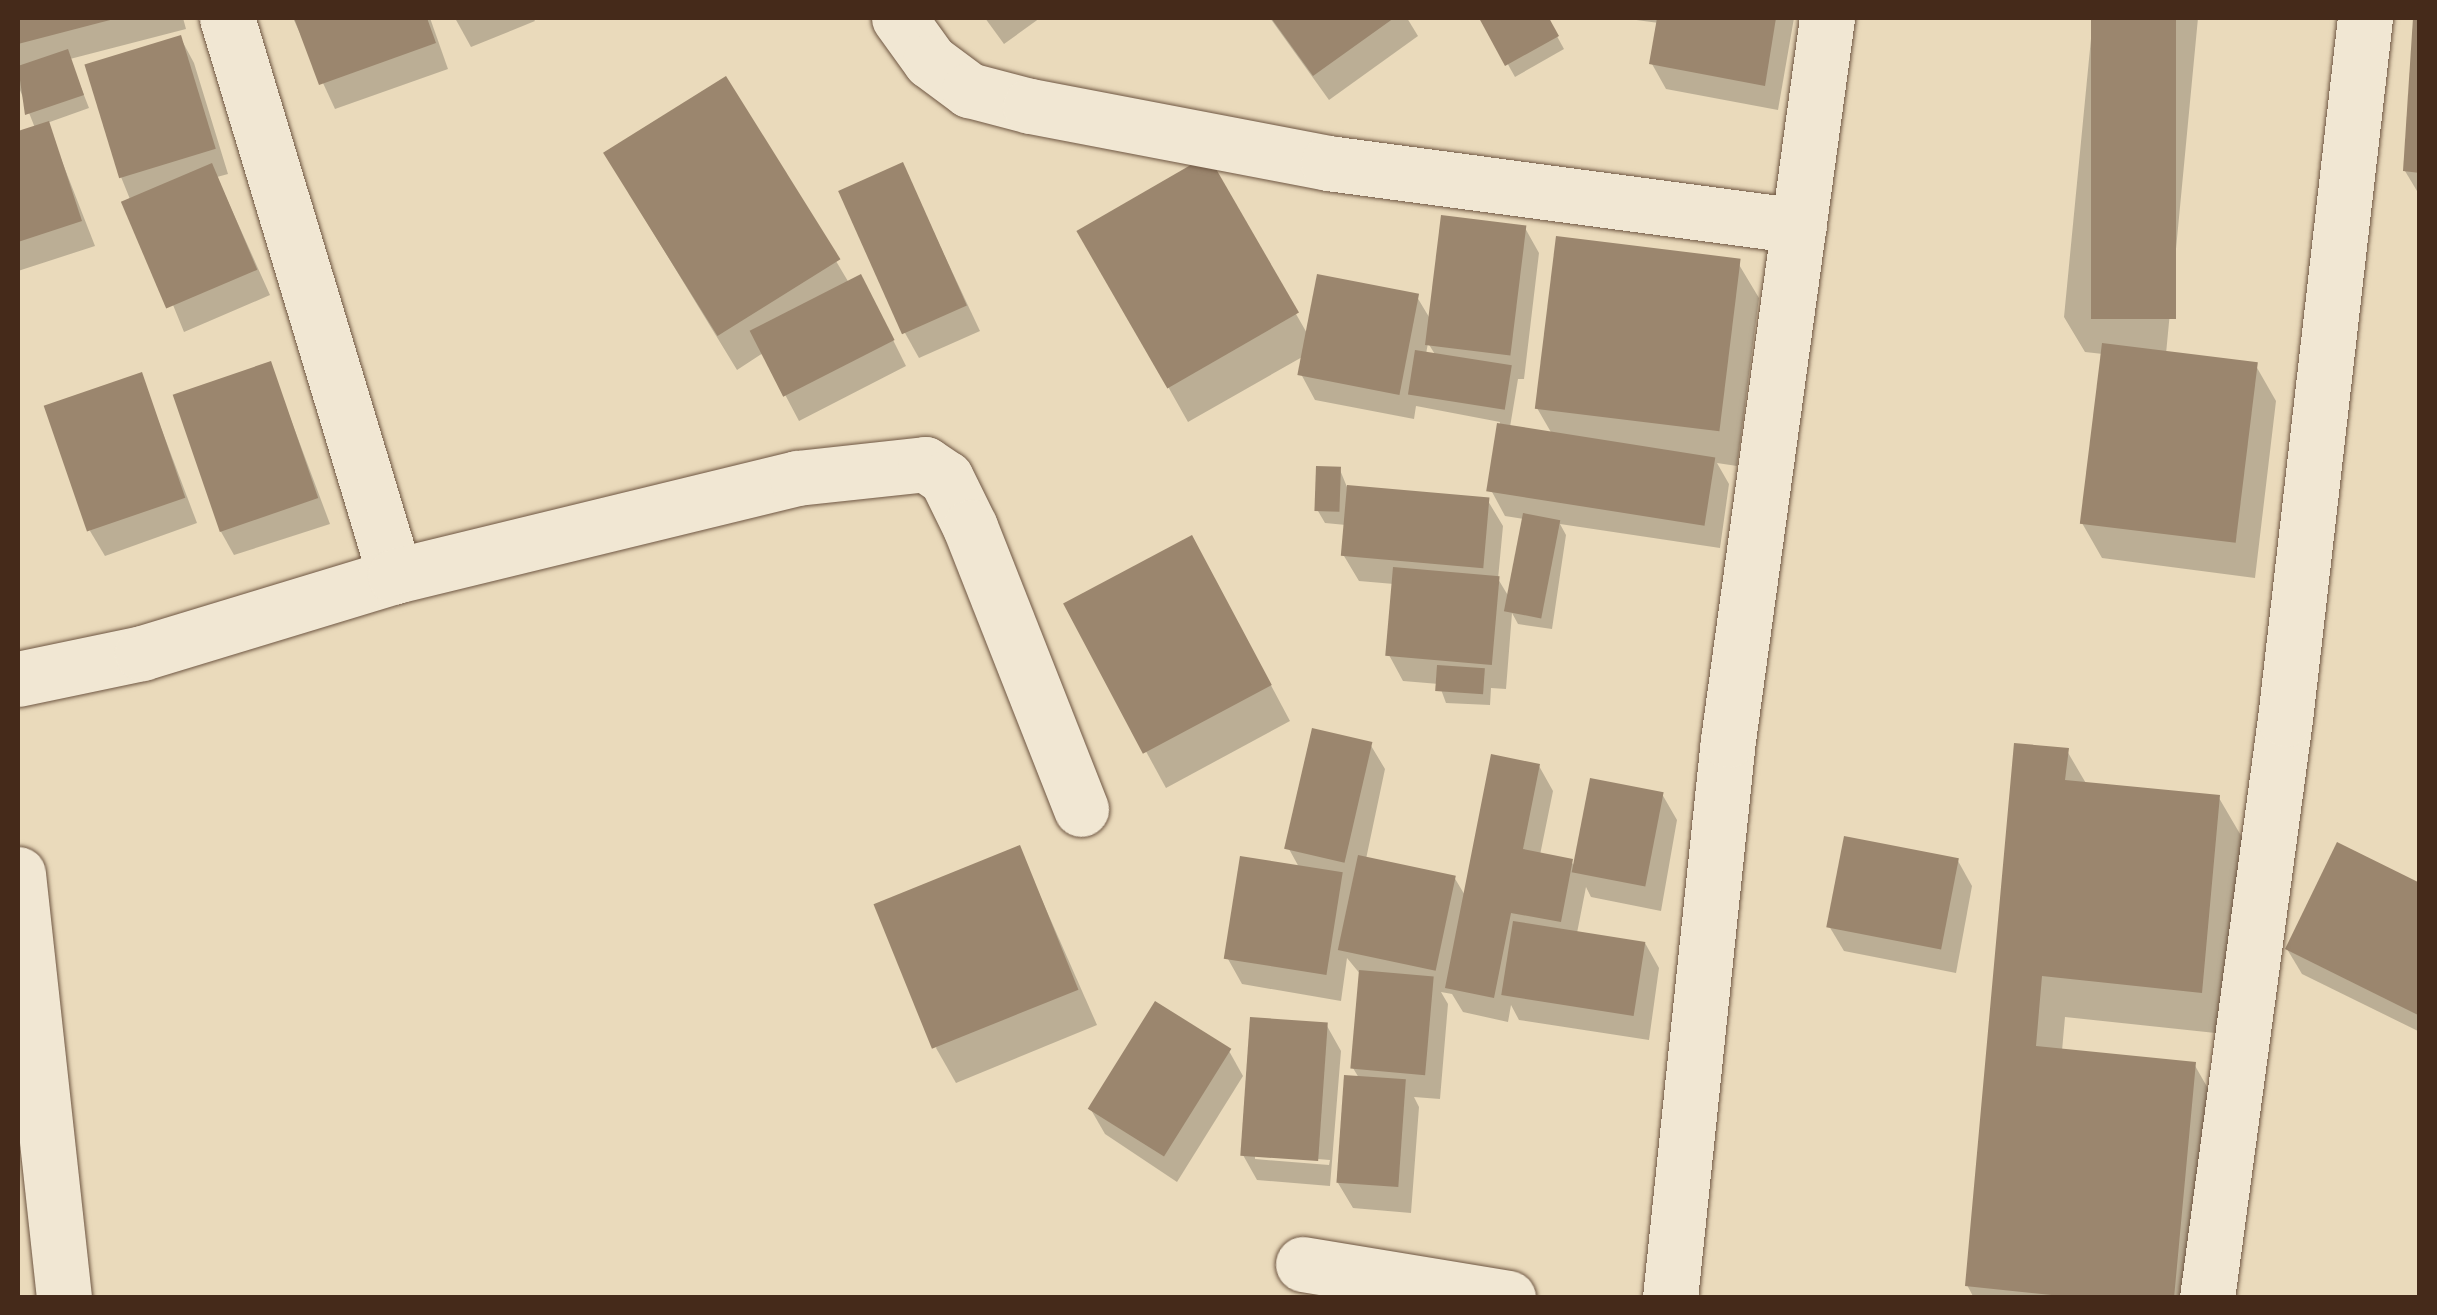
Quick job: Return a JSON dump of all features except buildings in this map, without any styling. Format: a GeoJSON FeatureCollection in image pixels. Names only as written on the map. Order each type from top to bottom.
{"type":"FeatureCollection","features":[{"type":"Feature","properties":{"kind":"street"},"geometry":{"type":"LineString","coordinates":[[227,18],[396,576]]}},
{"type":"Feature","properties":{"kind":"street"},"geometry":{"type":"LineString","coordinates":[[899,18],[930,61],[969,90],[1030,106],[1328,162],[1799,226]]}},
{"type":"Feature","properties":{"kind":"street"},"geometry":{"type":"LineString","coordinates":[[1670,1298],[1728,740],[1827,18]]}},
{"type":"Feature","properties":{"kind":"street"},"geometry":{"type":"LineString","coordinates":[[2207,1298],[2285,719],[2365,18]]}},
{"type":"Feature","properties":{"kind":"street"},"geometry":{"type":"LineString","coordinates":[[18,678],[142,653],[396,576],[797,478],[925,464],[946,478],[970,527],[1081,809]]}},
{"type":"Feature","properties":{"kind":"street"},"geometry":{"type":"LineString","coordinates":[[18,874],[34,1182],[64,1298]]}},
{"type":"Feature","properties":{"kind":"street"},"geometry":{"type":"LineString","coordinates":[[1303,1264],[1508,1298]]}}]}
